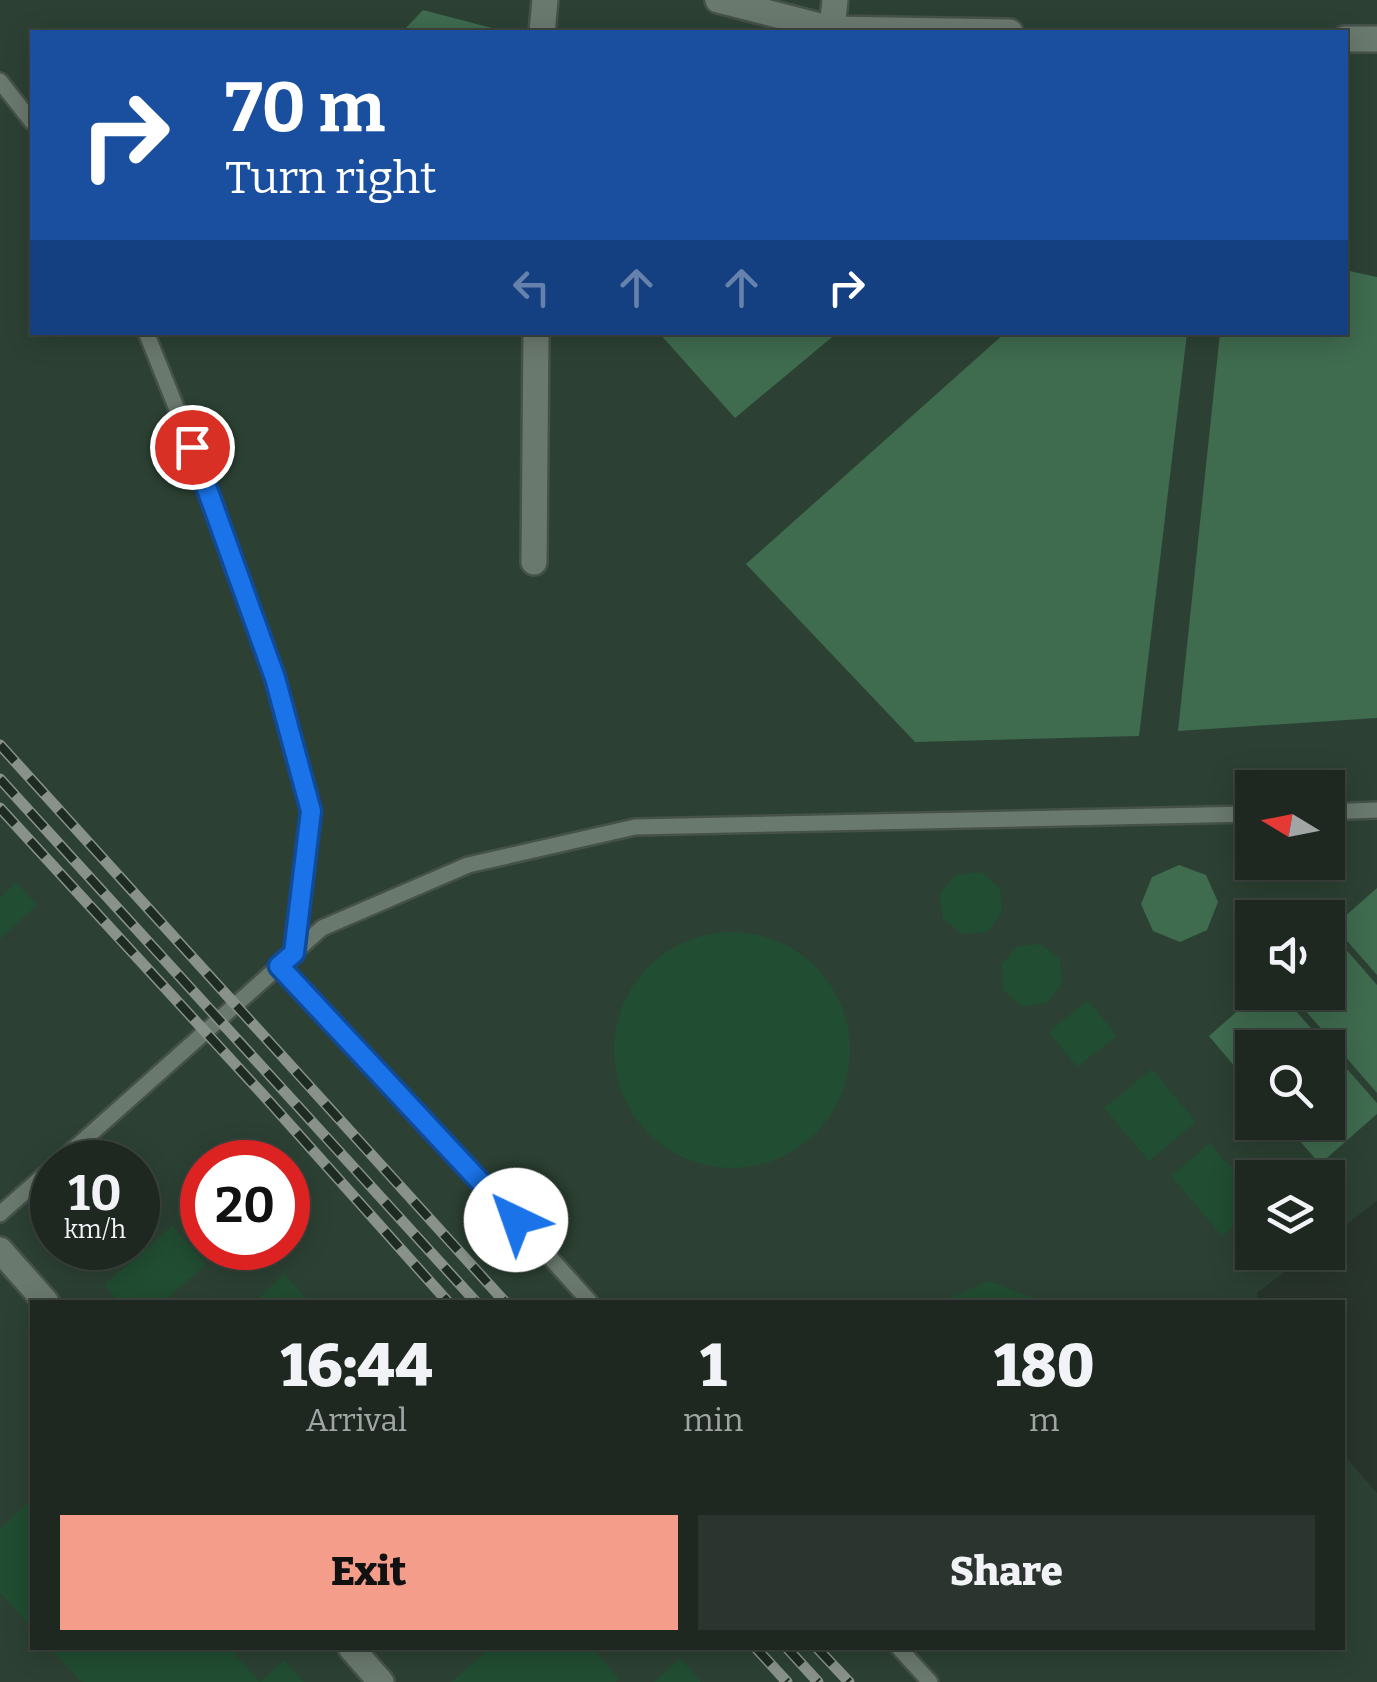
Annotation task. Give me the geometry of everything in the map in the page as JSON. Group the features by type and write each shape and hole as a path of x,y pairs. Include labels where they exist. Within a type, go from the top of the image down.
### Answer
{"street":[{"path":"542,30 545,0"},
{"path":"718,0 832,29 891,30"},
{"path":"832,29 835,0"},
{"path":"1348,39 1377,40"},
{"path":"534,562 536,335"},
{"path":"0,1250 44,1300"},
{"path":"353,1650 382,1682"}],"lane":[{"path":"0,80 30,119"},
{"path":"147,335 275,678 311,811 294,953"},
{"path":"1345,811 1377,810"},
{"path":"84,1140 322,928 468,865 635,827 1235,814"},
{"path":"279,966 588,1300"},
{"path":"0,1214 30,1187"},
{"path":"901,1650 930,1682"}],"shaded area":[{"path":"0,0 1377,0 1377,1201 1345,1226 1345,1160 1235,1160 1235,1270 1287,1270 1257,1293 1258,1300 30,1300 30,1650 1345,1650 1345,1456 1377,1493 1377,1682 0,1682"},
{"path":"423,10 499,30 404,30"},
{"path":"1348,271 1377,277 1377,718 1178,731 1220,335 1348,335"},
{"path":"661,335 835,335 735,418"},
{"path":"1003,335 1187,335 1139,736 915,742 746,564"},
{"path":"1179,865 1206,875 1218,902 1207,930 1180,942 1153,931 1141,904 1152,877"},
{"path":"1377,888 1377,975 1345,939 1345,916"},
{"path":"1345,948 1377,985 1377,1093 1345,1056 1345,1030 1322,1030 1305,1010 1345,1010"},
{"path":"1239,1010 1295,1010 1313,1030 1235,1030 1235,1067 1209,1036"},
{"path":"1345,1067 1377,1103 1377,1114 1325,1160 1316,1160 1299,1140 1345,1140"}],"building":[{"path":"981,872 1000,888 1002,913 987,932 962,934 943,919 940,894 956,875"},
{"path":"16,882 37,905 0,939 0,897"},
{"path":"732,932 777,941 816,966 841,1005 850,1050 841,1095 816,1134 777,1159 732,1168 687,1159 648,1134 623,1095 614,1050 623,1005 648,966 687,941"},
{"path":"1041,944 1060,959 1062,984 1047,1003 1022,1006 1003,990 1001,965 1017,946"},
{"path":"1088,1000 1117,1036 1077,1067 1049,1032"},
{"path":"1152,1069 1196,1122 1149,1161 1104,1108"},
{"path":"1210,1143 1235,1173 1235,1225 1222,1236 1171,1176"},
{"path":"172,1226 180,1235 180,1270 200,1270 165,1300 117,1300 104,1285 121,1270 160,1270 160,1236"},
{"path":"284,1274 308,1300 256,1300"},
{"path":"988,1281 1040,1300 945,1300"},
{"path":"30,1501 30,1626 0,1593 0,1529"},
{"path":"52,1650 231,1650 260,1682 82,1682"},
{"path":"489,1650 594,1650 619,1679 615,1682 451,1682"},
{"path":"680,1658 701,1682 654,1682"},
{"path":"284,1660 304,1682 260,1682"}],"railway":[{"path":"0,745 503,1300"},
{"path":"0,779 474,1300"},
{"path":"0,808 446,1300"},
{"path":"758,1650 787,1682"},
{"path":"789,1650 818,1682"},
{"path":"819,1650 849,1682"}],"route":[{"path":"192,447 275,678 311,811 294,953 279,966 516,1220"}]}
